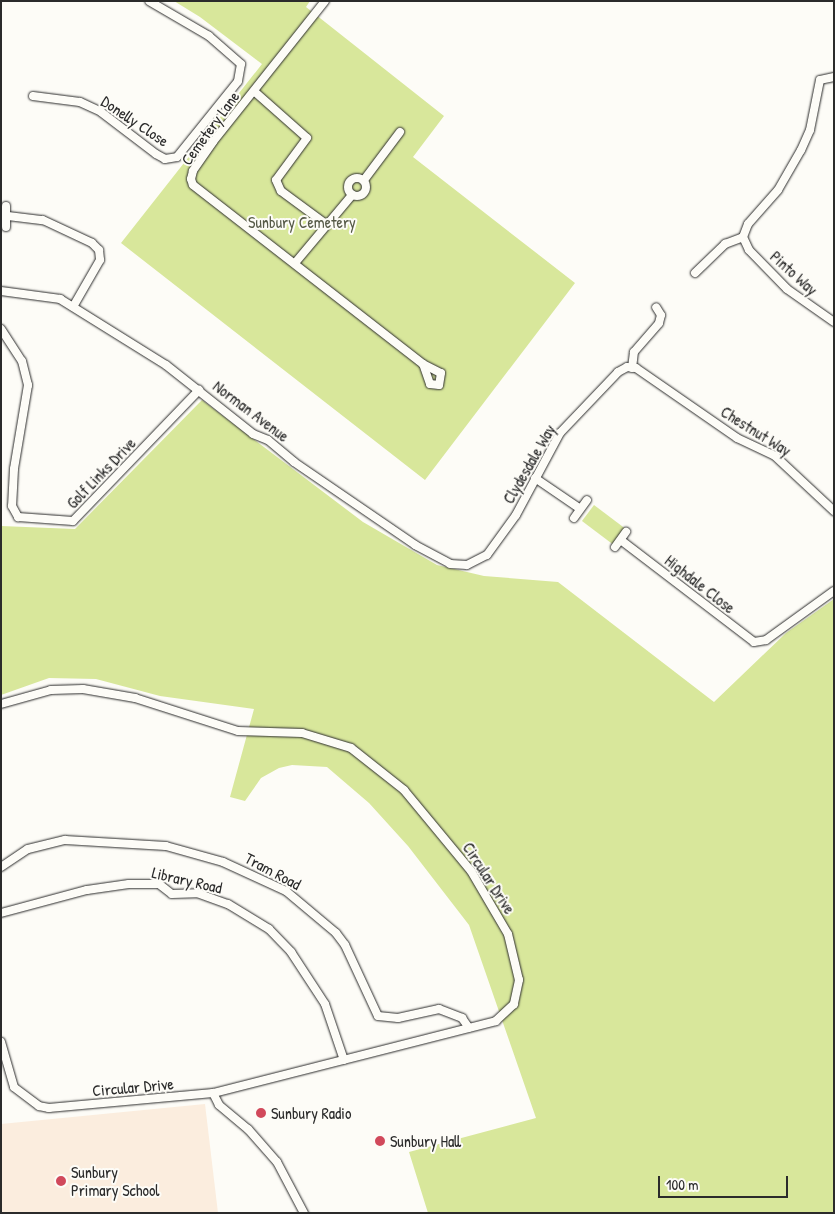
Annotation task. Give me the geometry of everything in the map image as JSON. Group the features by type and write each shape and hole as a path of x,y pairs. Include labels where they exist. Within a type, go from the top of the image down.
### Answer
{"street":[{"name":"Donelly Close","path":"32,96 80,102 101,112 165,159 177,156 187,146 242,73 241,64 234,54 176,14 149,1"},
{"name":"Cemetery Lane","path":"325,1 258,83 255,92 213,142 192,170 191,179 193,184 423,364"},
{"path":"695,273 725,244 743,237 748,224 778,190 810,130 820,80 834,77"},
{"path":"255,92 307,138 276,180 280,191 326,224"},
{"path":"294,263 352,195 363,194 366,189 364,180 400,132"},
{"path":"352,195 348,186 351,180 364,180"},
{"path":"6,206 8,216 6,227"},
{"path":"8,216 21,216 56,225 92,243 98,250 100,260 73,307"},
{"name":"Pinto Way","path":"743,237 749,250 787,289 834,322"},
{"name":"Norman Avenue","path":"1,290 60,299 166,365 253,434 268,440 294,462 416,545 450,564 478,562"},
{"path":"632,368 634,352 659,323 661,316 656,307"},
{"name":"Golf Links Drive","path":"1,328 22,362 28,385 14,470 12,506 18,517 73,521 199,390"},
{"name":"Clydesdale Way","path":"478,562 516,515 560,433 618,372 632,368"},
{"name":"Chestnut Way","path":"632,368 737,438 775,456 834,511"},
{"path":"535,478 579,508"},
{"path":"574,518 579,508 587,500"},
{"path":"615,547 622,541 626,532"},
{"name":"Highdale Close","path":"622,541 749,640 764,641 834,591"},
{"name":"Circular Drive","path":"1,704 60,689 98,690 147,702 225,728 317,736 359,752 392,779 446,838 481,884 508,934 519,980 514,1004 504,1017 469,1028 213,1093 44,1107 29,1100 14,1087 1,1042"},
{"name":"Tram Road","path":"1,867 28,849 65,840 166,846 223,862 286,891 336,933 345,945 378,1016 398,1018 439,1009 462,1018 469,1028"},
{"name":"Library Road","path":"1,913 120,884 159,884 172,894 197,893 228,904 262,924 291,952 325,1004 344,1060"},
{"path":"213,1093 219,1105 248,1130 277,1162 304,1213"}],"shaded area":[{"path":"205,1104 218,1213 1,1213 1,1124"}],"green space":[{"name":"Sunbury Cemetery","path":"174,1 310,1 306,7 444,116 413,157 575,283 425,480 121,243 262,64 200,17"},
{"path":"202,400 363,522 437,565 484,576 558,582 714,702 786,633 834,599 834,1213 428,1213 409,1152 536,1118 469,925 408,846 369,803 327,767 292,765 279,768 261,778 245,801 230,797 254,709 160,696 96,679 49,678 1,695 1,526 75,529"},
{"path":"594,505 625,528 613,544 582,521"}],"place":[{"name":"Sunbury Radio","path":"261,1113"},
{"name":"Sunbury Hall","path":"380,1141"},
{"name":"Sunbury Primary School","path":"61,1181"}]}
